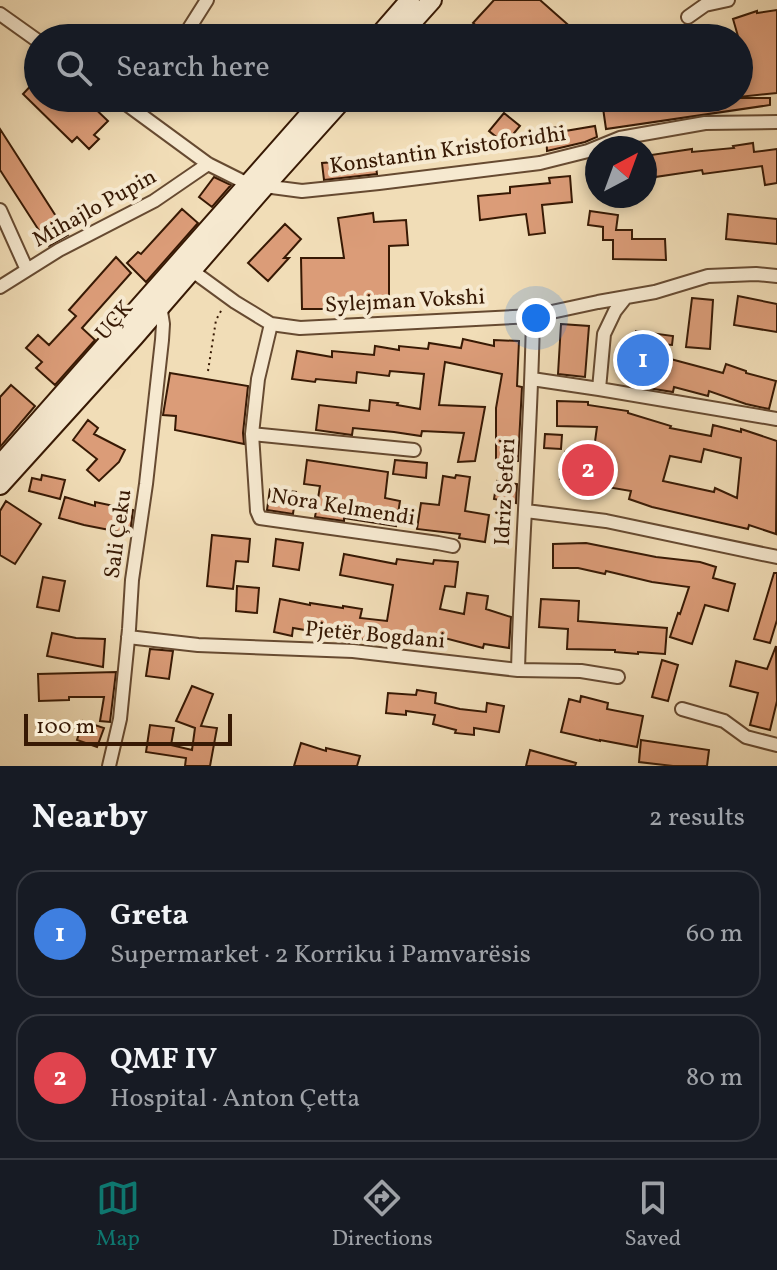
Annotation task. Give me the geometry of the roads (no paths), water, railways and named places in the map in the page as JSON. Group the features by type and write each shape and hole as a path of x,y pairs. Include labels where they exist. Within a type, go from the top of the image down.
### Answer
{"main road":[{"path":"389,24 410,0"},
{"path":"411,24 432,0"},
{"name":"UÇK","path":"0,485 256,185 313,112"},
{"name":"UÇK","path":"256,185 330,112"},
{"name":"UÇK","path":"0,465 155,301"}],"street":[{"path":"192,24 207,0"},
{"path":"688,17 705,5 728,0"},
{"path":"0,14 24,31"},
{"path":"141,112 208,164 256,185"},
{"name":"Konstantin Kristoforidhi","path":"256,185 302,191 394,182 540,163 588,151 620,138 705,123 777,122"},
{"name":"Mihajlo Pupin","path":"0,287 59,250 154,201 208,164"},
{"path":"0,210 27,270"},
{"name":"Sylejman Vokshi","path":"186,266 227,297 271,324 300,328 533,316 655,292 708,276 777,276"},
{"path":"599,389 604,334 626,297"},
{"name":"Sali Çeku","path":"109,766 120,719 132,580 162,340 163,324 155,301"},
{"name":"Idriz Seferi","path":"518,670 533,316"},
{"path":"271,324 258,379 252,434 414,450"},
{"path":"532,379 777,419"},
{"name":"Nora Kelmendi","path":"252,434 260,518 453,546"},
{"path":"526,511 606,521 777,557"},
{"name":"Pjetër Bogdani","path":"128,637 198,645 353,651 518,670 581,671 618,677"},
{"path":"682,709 724,721 746,737 777,745"}],"place":[{"name":"Greta","path":"643,360"},
{"name":"QMF IV","path":"588,470"}]}
